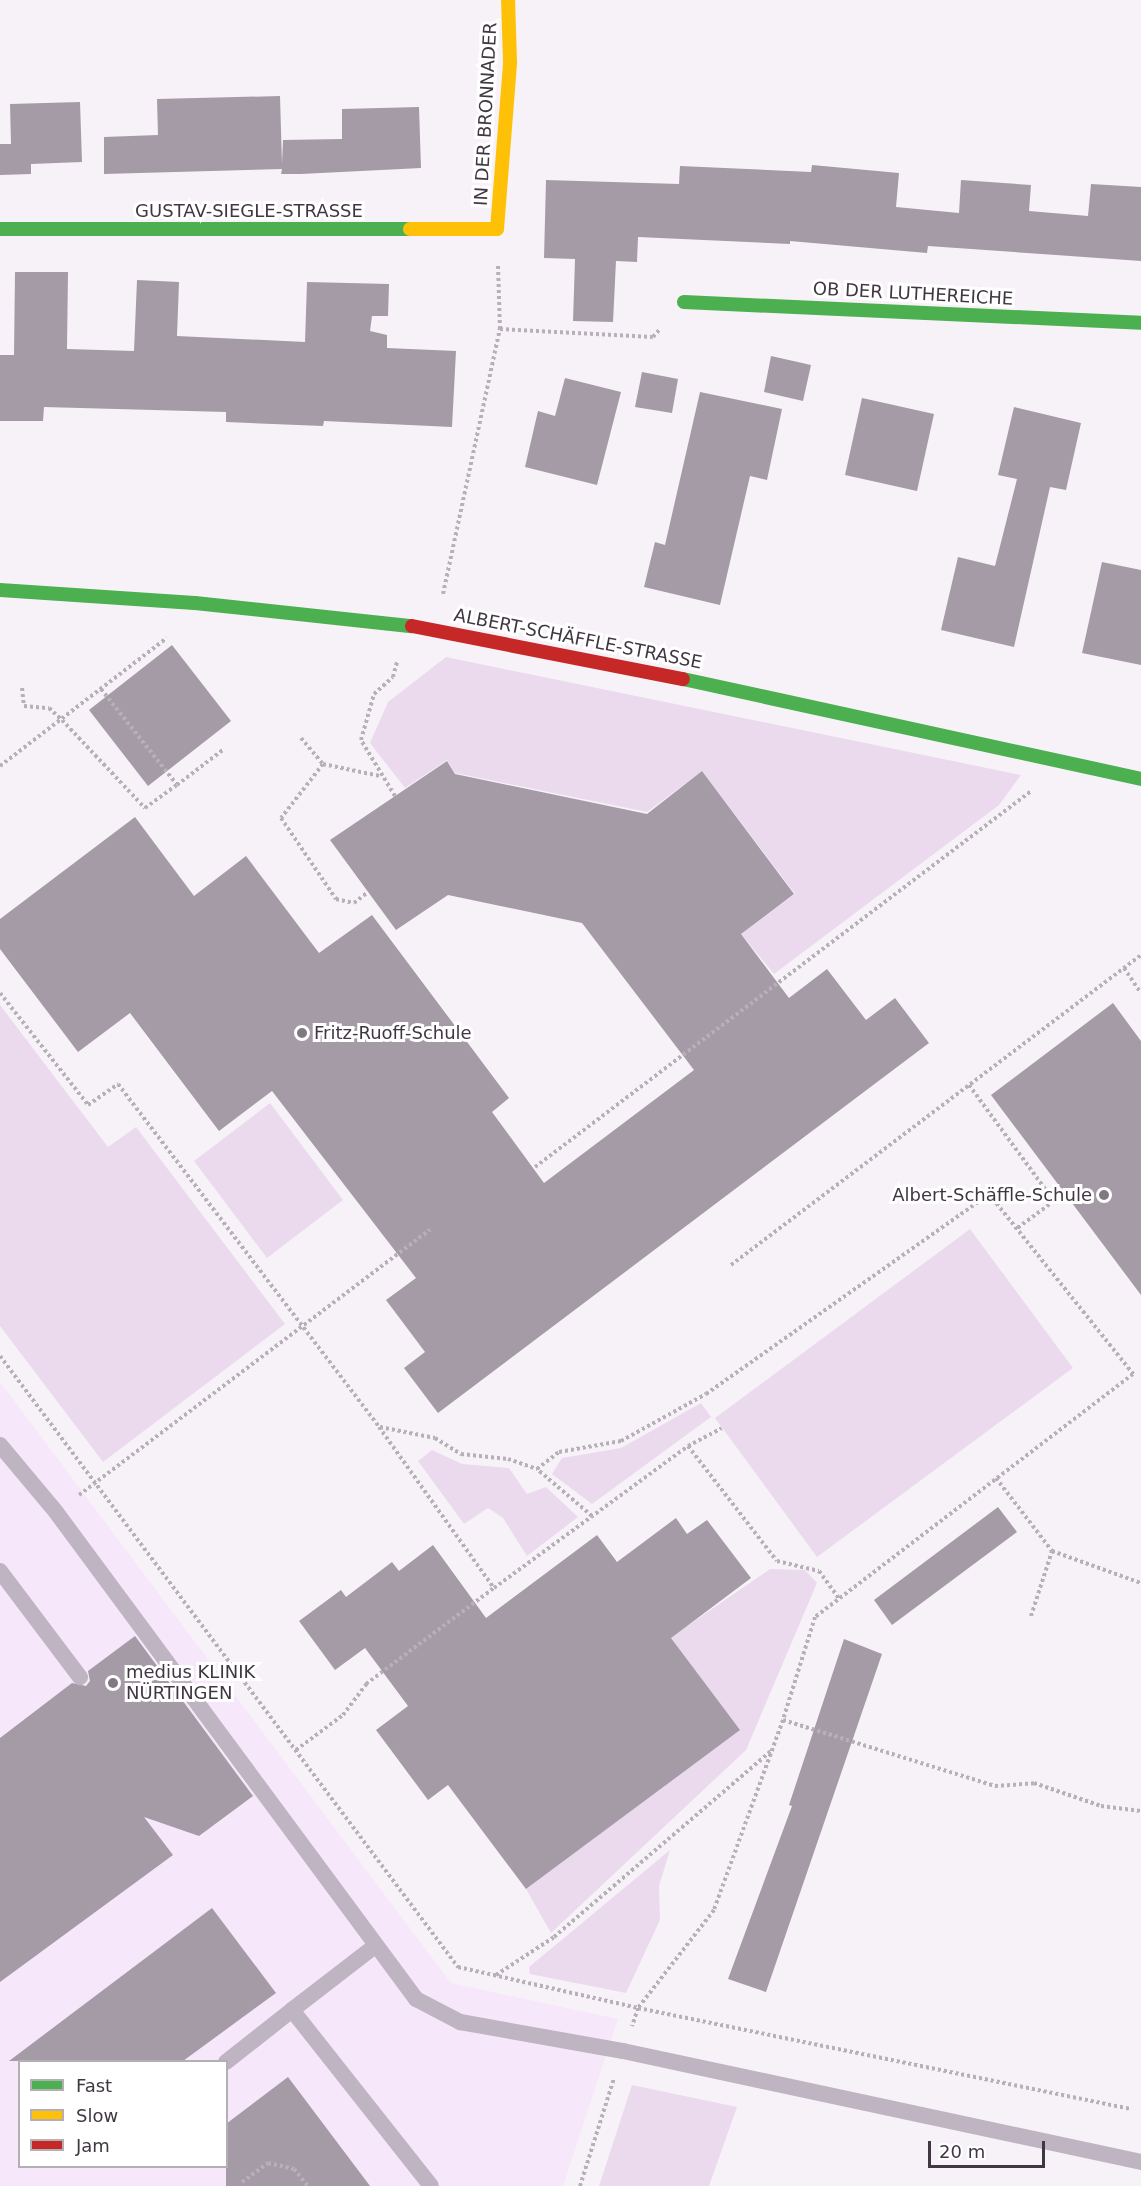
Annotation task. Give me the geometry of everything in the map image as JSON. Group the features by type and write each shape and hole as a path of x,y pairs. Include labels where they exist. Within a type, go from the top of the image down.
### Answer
{"street":[{"name":"IN DER BRONNADER","path":"497,229 510,62 508,0"},
{"name":"GUSTAV-SIEGLE-STRASSE","path":"0,229 497,229"},
{"name":"OB DER LUTHEREICHE","path":"684,302 1141,322"},
{"name":"ALBERT-SCHÄFFLE-STRASSE","path":"0,590 195,603 436,629 832,709 1141,779"}],"lane":[{"path":"0,1445 56,1512 248,1778 416,1999 460,2022 623,2051 1141,2162"},
{"path":"0,1570 80,1677"},
{"path":"228,2060 375,1946"},
{"path":"292,2010 431,2186"}],"path":[{"path":"448,572 500,329 499,286"},
{"path":"500,329 653,338 684,302"},
{"path":"0,766 172,633"},
{"path":"393,677 374,694 361,740 395,796"},
{"path":"22,688 24,706 49,708 145,808 224,749"},
{"path":"101,690 177,785"},
{"path":"301,738 323,764 381,776"},
{"path":"535,1167 1031,792 1044,757"},
{"path":"323,764 281,818 336,899 354,903 368,892"},
{"path":"731,1265 1141,955"},
{"path":"1124,968 1141,993"},
{"path":"0,993 88,1105 118,1084 379,1427 494,1588"},
{"path":"969,1085 1054,1201 1016,1229"},
{"path":"537,1469 559,1452 621,1441 706,1394 989,1194 1132,1374 815,1617 783,1720 714,1910 638,2008 580,2186"},
{"path":"56,1512 430,1230"},
{"path":"0,1356 93,1484 458,1967 638,2008 1131,2109"},
{"path":"379,1427 435,1438 461,1454 508,1459 537,1469 592,1516"},
{"path":"296,1750 343,1715 366,1684 688,1446 722,1428"},
{"path":"688,1446 777,1561 819,1571 839,1599"},
{"path":"996,1478 1052,1551 1141,1583"},
{"path":"1031,1616 1052,1551"},
{"path":"783,1720 995,1786 1034,1783 1101,1806 1141,1810"},
{"path":"495,1975 554,1937 772,1750"},
{"path":"242,2182 268,2163 294,2169 308,2186"}],"shaded area":[{"path":"446,657 1021,775 999,805 774,974 741,934 795,894 702,771 647,812 455,773 447,760 405,788 370,743 388,702"},
{"path":"0,1005 108,1147 136,1127 285,1324 103,1462 0,1326"},
{"path":"270,1103 343,1200 267,1258 194,1161"},
{"path":"970,1229 1073,1368 817,1557 715,1418"},
{"name":"medius KLINIK NÜRTINGEN","path":"0,1382 451,1983 618,2019 563,2186 0,2186"},
{"path":"701,1403 711,1417 592,1504 552,1474 562,1458 621,1448"},
{"path":"432,1450 462,1464 509,1468 527,1494 546,1487 578,1517 527,1556 503,1518 488,1508 464,1524 418,1461"},
{"path":"770,1569 805,1570 817,1583 746,1750 551,1933 526,1889 739,1730 632,1585 650,1571 690,1624"},
{"path":"670,1850 659,1886 660,1920 626,1993 530,1974 529,1967"},
{"path":"632,2085 737,2107 709,2186 599,2186"}],"building":[{"path":"280,96 282,164 283,140 342,139 342,109 419,107 421,168 301,174 281,174 282,169 104,174 104,137 158,135 157,99"},
{"path":"80,102 82,162 31,164 31,174 0,175 0,144 11,144 10,104"},
{"path":"812,165 899,173 896,207 959,213 961,180 1031,185 1029,211 1088,216 1091,184 1141,187 1141,261 928,246 927,253 790,241 790,244 638,237 637,262 616,261 613,322 573,321 575,259 544,258 546,180 679,184 680,166 811,172"},
{"path":"15,272 68,272 67,349 134,351 137,280 179,282 177,336 305,342 307,282 389,284 388,316 372,316 370,331 387,335 387,348 456,351 452,427 324,421 323,426 226,422 226,412 44,407 43,421 0,421 0,355 14,355"},
{"path":"771,356 811,365 803,401 764,392"},
{"path":"642,372 678,379 672,413 635,407"},
{"path":"565,378 621,392 597,485 525,467 538,411 555,416"},
{"path":"700,392 782,409 767,480 750,476 720,605 644,587 655,542 665,545"},
{"path":"862,398 934,414 917,491 845,475"},
{"path":"1014,407 1081,423 1066,490 1050,487 1014,647 941,630 958,557 995,566 1017,479 998,475"},
{"path":"1102,562 1141,570 1141,665 1082,653"},
{"path":"172,645 231,721 148,786 89,710"},
{"path":"447,761 455,774 647,814 702,771 794,894 741,934 789,998 827,969 866,1020 895,998 929,1043 438,1413 404,1368 425,1352 386,1300 416,1278 272,1091 219,1131 130,1013 78,1052 0,949 0,919 135,817 194,896 246,856 319,953 372,915 509,1098 492,1112 544,1183 694,1070 582,923 448,895 396,930 330,840"},
{"name":"Albert-Schäffle-Schule","path":"1113,1003 1141,1041 1141,1295 991,1095"},
{"path":"998,1507 1017,1532 892,1625 874,1600"},
{"path":"676,1518 687,1534 707,1520 751,1578 671,1638 740,1730 526,1889 448,1785 428,1800 376,1730 408,1706 365,1648 335,1670 299,1621 341,1590 346,1597 392,1562 399,1571 433,1545 486,1618 597,1535 617,1562"},
{"path":"135,1636 253,1796 199,1836 144,1817 173,1855 0,1982 0,1738 72,1683 86,1686 90,1681 88,1671"},
{"path":"844,1639 882,1654 766,1992 728,1979 792,1806 789,1805"},
{"path":"212,1908 276,1993 184,2060 9,2061"},
{"path":"288,2077 370,2186 226,2186 228,2122"}],"traffic: fast":[{"path":"0,229 410,229"},
{"path":"684,302 1141,323"},
{"path":"0,590 195,603 412,626"},
{"path":"683,679 1141,779"}],"traffic: slow":[{"path":"410,229 497,229 510,62 508,0"}],"traffic: jam":[{"path":"412,626 683,679"}],"place":[{"name":"Fritz-Ruoff-Schule","path":"302,1033"},
{"name":"Albert-Schäffle-Schule","path":"1104,1195"},
{"name":"medius KLINIK NÜRTINGEN","path":"113,1683"}]}
